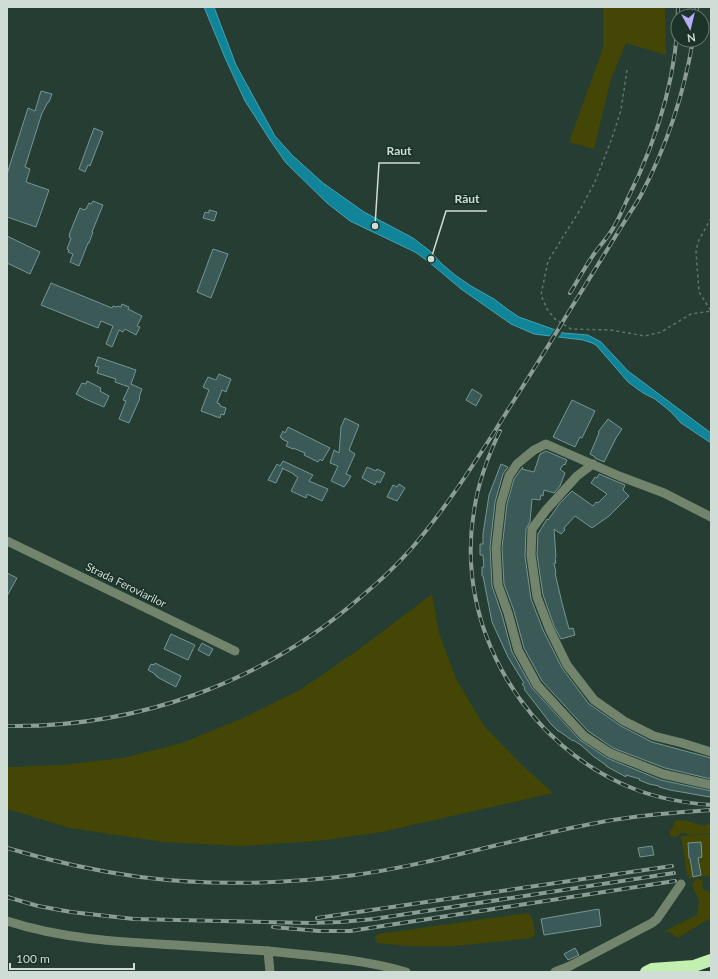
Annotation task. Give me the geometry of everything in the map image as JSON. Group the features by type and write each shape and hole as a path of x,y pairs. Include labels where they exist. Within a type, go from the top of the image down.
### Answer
{"highway":[{"path":"649,970 694,966 711,960"}],"street":[{"path":"711,517 664,493 546,444 534,450 517,464 509,476 501,503 496,548 498,584 518,650 537,685 584,736 610,753 663,774 711,785"},
{"path":"593,464 577,476 546,510 532,529 531,555 537,597 549,628 566,664 594,700 624,721 654,736 711,752"},
{"name":"Strada Feroviarilor","path":"7,541 235,651"},
{"path":"555,972 570,966 652,924 681,884"},
{"path":"7,921 30,928 91,939 268,951 356,961 386,966 406,972"},
{"path":"268,951 270,972"}],"path":[{"path":"626,70 621,110 595,182 580,210 548,261 541,295 547,309 555,319 571,329 610,330 645,336 661,332 691,314 711,311 699,292 696,252 698,242 711,218"}],"shaded area":[{"path":"603,7 665,7 666,55 626,43 611,79 594,149 569,142 603,48"},
{"path":"432,594 439,633 457,681 485,727 522,765 553,793 382,832 317,841 243,846 163,842 70,828 7,809 7,767 61,765 123,758 182,743 241,719 300,690 358,650"},
{"path":"677,820 704,826 711,822 711,833 690,835 682,833 676,837 670,836 670,830 674,826 674,822"},
{"path":"711,834 711,876 689,878 687,874 681,836"},
{"path":"696,879 700,879 703,882 702,887 704,890 709,891 711,883 711,918 678,938 669,932 663,932 697,915 699,901 692,885"},
{"path":"528,913 533,920 535,935 531,938 456,946 407,946 378,943 375,939 375,936 378,934"}],"water":[{"path":"204,7 214,7 236,65 275,136 292,155 323,183 364,212 413,238 430,251 455,275 494,299 519,317 564,333 588,335 601,342 628,371 711,433 711,443 681,423 670,411 655,399 643,393 628,382 596,345 583,340 534,334 511,324 461,289 415,252 350,221 327,203 286,163 245,101"}],"pier":[{"path":"556,328 563,330 557,339 549,338"}],"building":[{"path":"41,91 52,94 42,113 25,167 30,169 26,182 49,190 36,227 7,217 7,174 28,108 35,111"},
{"path":"94,128 103,132 90,166 88,165 85,172 79,169"},
{"path":"93,201 103,205 79,266 70,262 73,254 68,252 69,250 67,249 71,238 69,235 80,208 84,210 86,209 89,203 91,204"},
{"path":"209,210 217,212 214,221 203,218 205,212 209,213"},
{"path":"7,236 40,252 30,274 7,263"},
{"path":"213,249 228,254 211,298 197,292"},
{"path":"51,283 112,308 113,306 121,307 122,304 129,307 128,309 142,316 137,326 140,327 136,335 125,329 123,332 119,330 112,347 106,344 113,326 101,321 98,328 41,305"},
{"path":"98,357 136,370 131,384 142,389 140,398 129,423 119,419 126,401 123,400 129,387 115,382 116,379 97,373 99,367 95,366"},
{"path":"219,374 231,379 226,392 222,390 217,403 226,408 224,415 221,414 220,418 201,411 209,390 203,387 208,377 216,380"},
{"path":"87,381 101,388 100,391 109,396 104,407 76,394 82,383 86,384"},
{"path":"472,389 482,395 476,406 466,400"},
{"path":"572,400 595,411 582,438 580,437 575,447 553,437"},
{"path":"345,418 359,425 349,450 355,454 346,474 351,476 344,487 331,481 338,466 330,463 334,450 339,453 341,427"},
{"path":"608,419 622,429 604,462 590,454 599,433 598,432"},
{"path":"288,427 330,448 322,461 320,459 318,462 304,455 305,453 286,446 288,442 280,437 283,431 285,433"},
{"path":"546,451 567,460 565,465 564,464 560,469 565,473 560,486 554,493 544,490 543,496 541,495 540,500 532,499 530,522 526,529 525,556 531,599 543,630 562,668 589,704 621,726 652,742 711,758 711,779 665,768 613,748 588,731 542,681 524,648 514,611 504,584 502,548 507,504 514,479 523,467 522,469 534,472 540,454"},
{"path":"283,461 313,475 309,481 328,489 322,501 307,494 306,498 291,491 298,477 283,468 276,483 268,480 277,464 280,466"},
{"path":"501,464 508,467 503,474 495,502 490,547 492,586 512,652 532,688 580,740 607,758 661,780 711,791 710,797 659,787 639,780 640,779 626,775 626,777 606,766 581,745 558,731 524,689 525,688 522,684 524,683 508,657 492,622 482,576 482,567 484,567 483,555 480,555 480,544 483,544 483,534 489,495"},
{"path":"367,467 376,471 377,469 385,473 380,483 377,481 375,485 362,478"},
{"path":"599,474 625,485 623,490 629,496 609,516 592,528 575,516 564,528 565,530 561,534 554,529 556,557 556,563 554,563 555,573 569,629 573,628 575,635 561,639 554,626 543,595 537,555 538,534 547,519 548,520 560,503 572,491 593,506 596,502 598,503 607,494 591,483"},
{"path":"399,484 405,488 397,501 387,497 393,485 397,487"},
{"path":"7,573 17,578 7,596"},
{"path":"171,634 195,645 188,660 164,649"},
{"path":"202,643 213,649 209,656 198,650"},
{"path":"155,663 181,676 176,687 157,677 148,670 151,664 154,665"},
{"path":"701,842 702,857 698,858 701,875 693,877 688,843"},
{"path":"652,846 654,855 640,857 638,848"},
{"path":"599,909 601,926 544,935 541,919"},
{"path":"575,948 579,955 568,960 564,954"}],"railway":[{"path":"570,293 596,251 615,225 648,154 664,106 670,82 677,32 678,7"},
{"path":"7,726 56,725 104,719 151,708 197,694 241,675 284,653 324,626 369,590 394,567 411,549 444,507 464,478 639,199 651,175 674,118 685,80 691,48"},
{"path":"500,431 491,450 478,490 474,511 471,555 476,598 488,640 507,679 532,715 562,746 598,771 637,790 655,796 711,805"},
{"path":"7,848 73,865 140,877 194,882 274,882 355,875 413,865 557,831 617,819 711,810"},
{"path":"317,918 672,866"},
{"path":"7,897 38,906 71,912 134,919 310,923 340,922 374,919 674,873"},
{"path":"273,927 319,931 350,931 675,881"}],"place":[{"name":"Raut","path":"375,226"},
{"name":"Răut","path":"431,259"}]}
